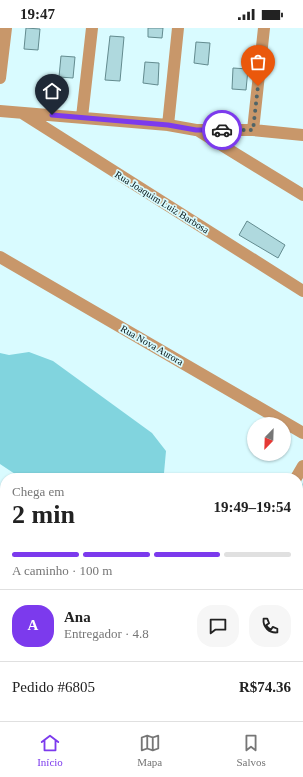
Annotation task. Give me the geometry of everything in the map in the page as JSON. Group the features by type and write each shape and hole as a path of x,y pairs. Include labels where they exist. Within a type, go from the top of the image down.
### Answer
{"street":[{"path":"0,78 6,28"},
{"path":"82,117 92,28"},
{"path":"168,125 178,28"},
{"path":"253,130 264,28"},
{"path":"0,111 168,125 196,130 253,130 303,135"},
{"name":"Rua Joaquim Luiz Barbosa","path":"22,113 303,291"},
{"path":"196,130 303,195"},
{"name":"Rua Nova Aurora","path":"0,256 303,433"}],"shaded area":[{"path":"29,352 53,361 152,433 166,451 164,473 14,473 0,464 0,353 9,355"}],"building":[{"path":"26,28 40,29 38,50 24,49"},
{"path":"148,28 163,28 162,38 148,37"},
{"path":"110,36 124,37 120,81 105,80"},
{"path":"196,42 210,43 208,65 194,63"},
{"path":"61,56 75,57 73,78 59,77"},
{"path":"145,62 159,63 158,85 143,83"},
{"path":"233,68 248,69 246,90 232,89"},
{"path":"247,221 285,245 278,258 239,235"}],"way so far":[{"path":"222,130 253,130 258,86"}],"route":[{"path":"52,115 168,125 196,130 222,130"}]}
